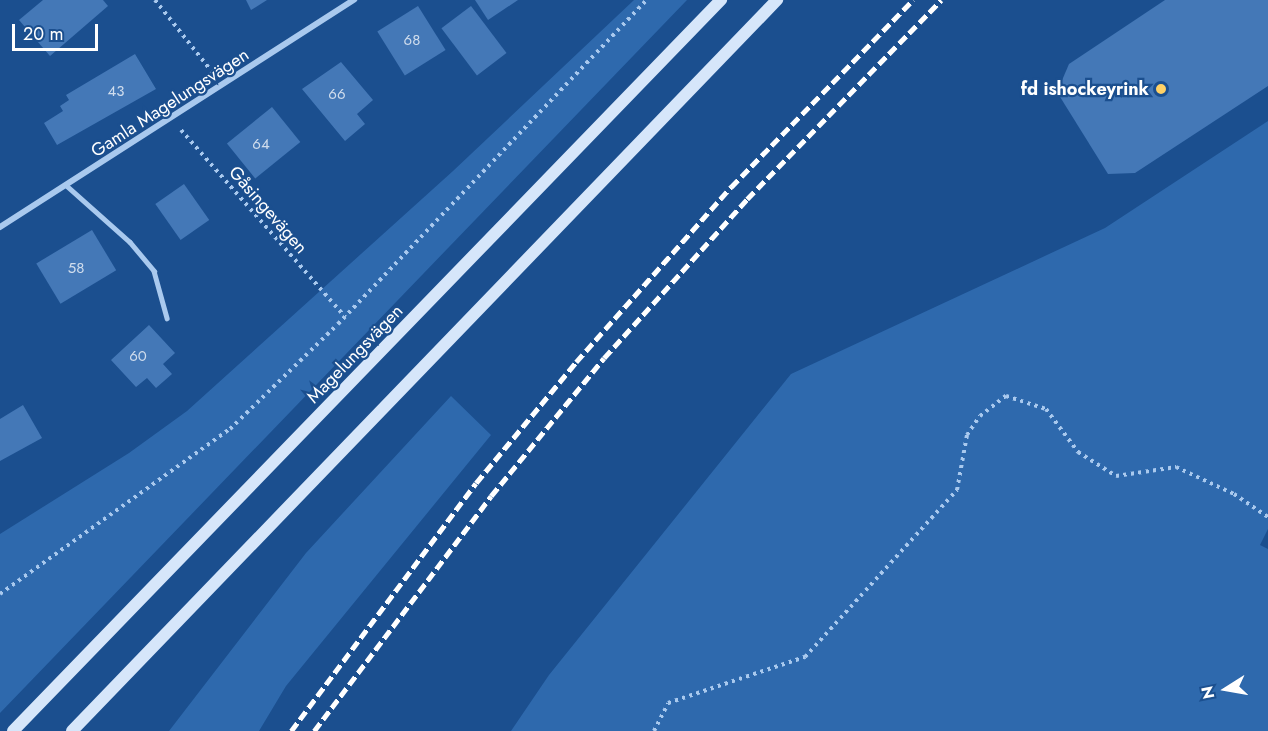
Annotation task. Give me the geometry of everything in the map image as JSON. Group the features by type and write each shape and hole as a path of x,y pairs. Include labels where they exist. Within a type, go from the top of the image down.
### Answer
{"main road":[{"name":"Magelungsvägen","path":"13,731 721,0"},
{"path":"72,731 777,0"}],"street":[{"name":"Gamla Magelungsvägen","path":"0,226 224,87 354,0"}],"lane":[{"path":"67,186 130,242 154,271 167,318"}],"path":[{"path":"155,0 224,87"},
{"path":"0,594 230,429 345,316 647,0"},
{"name":"Gåsingevägen","path":"172,119 345,316"},
{"path":"654,731 668,703 805,657 957,490 967,435 980,416 1006,396 1046,409 1078,452 1116,476 1176,467 1234,494 1268,517"}],"shaded area":[{"path":"634,0 687,0 0,713 0,534 129,453 187,411 453,171"},
{"path":"1268,121 1268,529 1260,545 1268,549 1268,731 511,731 549,675 791,374 1105,228"},
{"path":"451,396 491,435 286,686 259,731 169,731 306,553"}],"building":[{"path":"43,0 103,0 108,6 50,56 19,20"},
{"path":"246,0 267,0 251,10"},
{"path":"475,0 518,0 488,20"},
{"name":"fd ishockeyrink","path":"1165,0 1268,0 1268,86 1135,173 1108,174 1057,92 1069,64"},
{"path":"418,6 446,50 405,76 377,31"},
{"path":"471,6 507,53 477,75 441,28"},
{"path":"135,54 156,89 57,145 44,123 63,111 60,106 69,100 66,95"},
{"path":"341,62 373,100 357,114 365,124 345,141 302,89"},
{"path":"272,107 300,142 255,178 227,144"},
{"path":"184,184 209,220 181,240 155,204"},
{"path":"92,230 116,270 60,304 36,263"},
{"path":"149,325 175,353 163,364 172,374 156,388 147,378 136,387 111,360"},
{"path":"23,405 42,438 0,461 0,419"}],"railway":[{"path":"291,731 476,483 576,362 731,187 913,0"},
{"path":"314,731 491,496 604,358 747,199 941,0"}],"place":[{"name":"fd ishockeyrink","path":"1161,89"}]}
